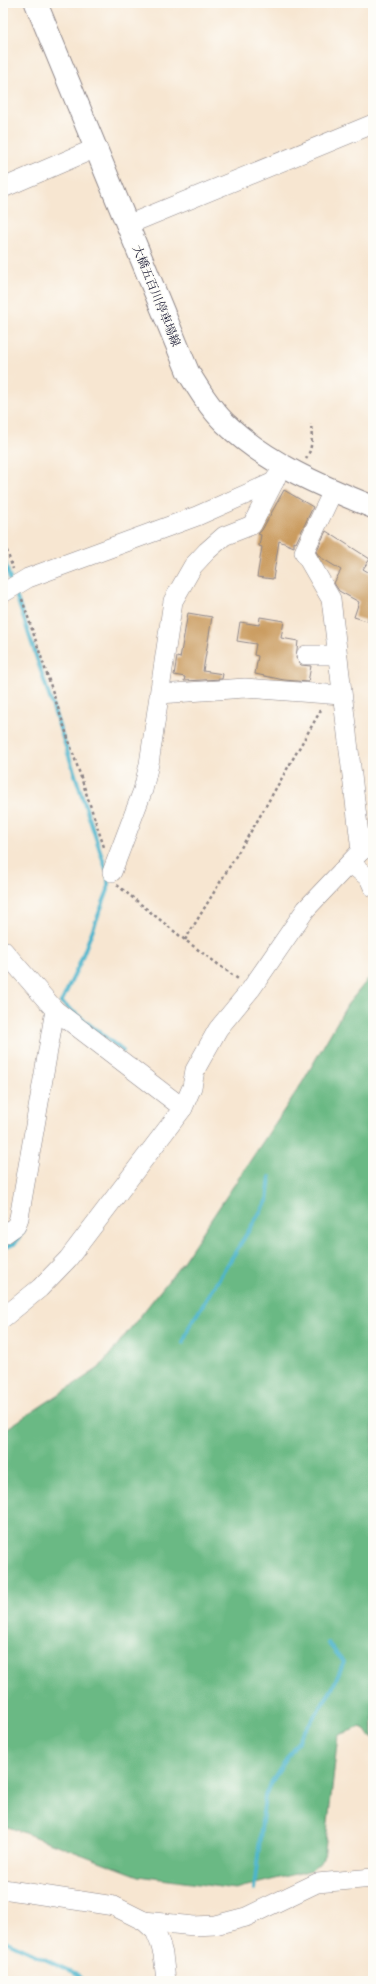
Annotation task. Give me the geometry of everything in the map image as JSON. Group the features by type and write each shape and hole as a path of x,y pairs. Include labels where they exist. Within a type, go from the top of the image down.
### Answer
{"main road":[{"name":"大橋五百川停車場線","path":"36,3 188,372 205,400 225,423 284,473 333,490 373,507"}],"street":[{"path":"127,225 373,124"},
{"path":"3,188 96,148"},
{"path":"7,589 28,578 197,516 284,473"},
{"path":"112,872 143,790 154,742 173,601 193,566 207,551 224,536 252,525 284,473"},
{"path":"333,490 304,552 331,599 336,655 337,695 361,853 373,887"},
{"path":"306,655 336,655"},
{"path":"160,694 245,688 337,695"},
{"path":"3,1318 40,1288 68,1259 183,1108 192,1087 195,1070 214,1036 251,988 306,909 361,853"},
{"path":"3,950 54,1010 183,1108"},
{"path":"3,1234 16,1226 20,1218 54,1010"},
{"path":"144,1921 194,1926 215,1926 260,1910 317,1883 373,1878"},
{"path":"3,1889 114,1906 144,1921 155,1931 160,1943 164,1954 166,1981"}],"path":[{"path":"284,473 309,454 312,438 311,424"},
{"path":"3,540 7,589 116,884 185,940 251,988"},
{"path":"185,940 256,823 322,709 337,695"}],"green space":[{"path":"373,973 373,1738 361,1727 338,1735 324,1859 312,1870 235,1889 139,1876 3,1825 3,1431 99,1368 180,1266 302,1083 347,1005"}],"building":[{"path":"284,490 313,507 296,543 294,542 294,547 279,541 273,579 257,577 262,547 259,546 261,535 258,534 262,530"},
{"path":"326,531 370,559 363,569 373,575 373,601 367,621 354,617 359,602 339,591 334,583 341,570 320,557 316,552"},
{"path":"188,613 212,617 203,671 223,674 222,679 184,681 185,677 174,675 177,657 180,658"},
{"path":"260,617 284,621 281,638 298,641 296,658 301,665 311,666 308,682 284,680 255,674 258,656 254,655 256,644 237,641 240,622 259,625"}],"waterway":[{"path":"3,556 11,582"},
{"path":"15,592 106,869"},
{"path":"61,1003 79,965 108,890 108,877"},
{"path":"61,1002 123,1051"},
{"path":"183,1343 189,1327 267,1201 270,1177"},
{"path":"3,1248 14,1244 23,1231"},
{"path":"254,1889 265,1796 269,1786 332,1689 344,1662 328,1643"},
{"path":"3,1940 75,1973 86,1981"}]}
